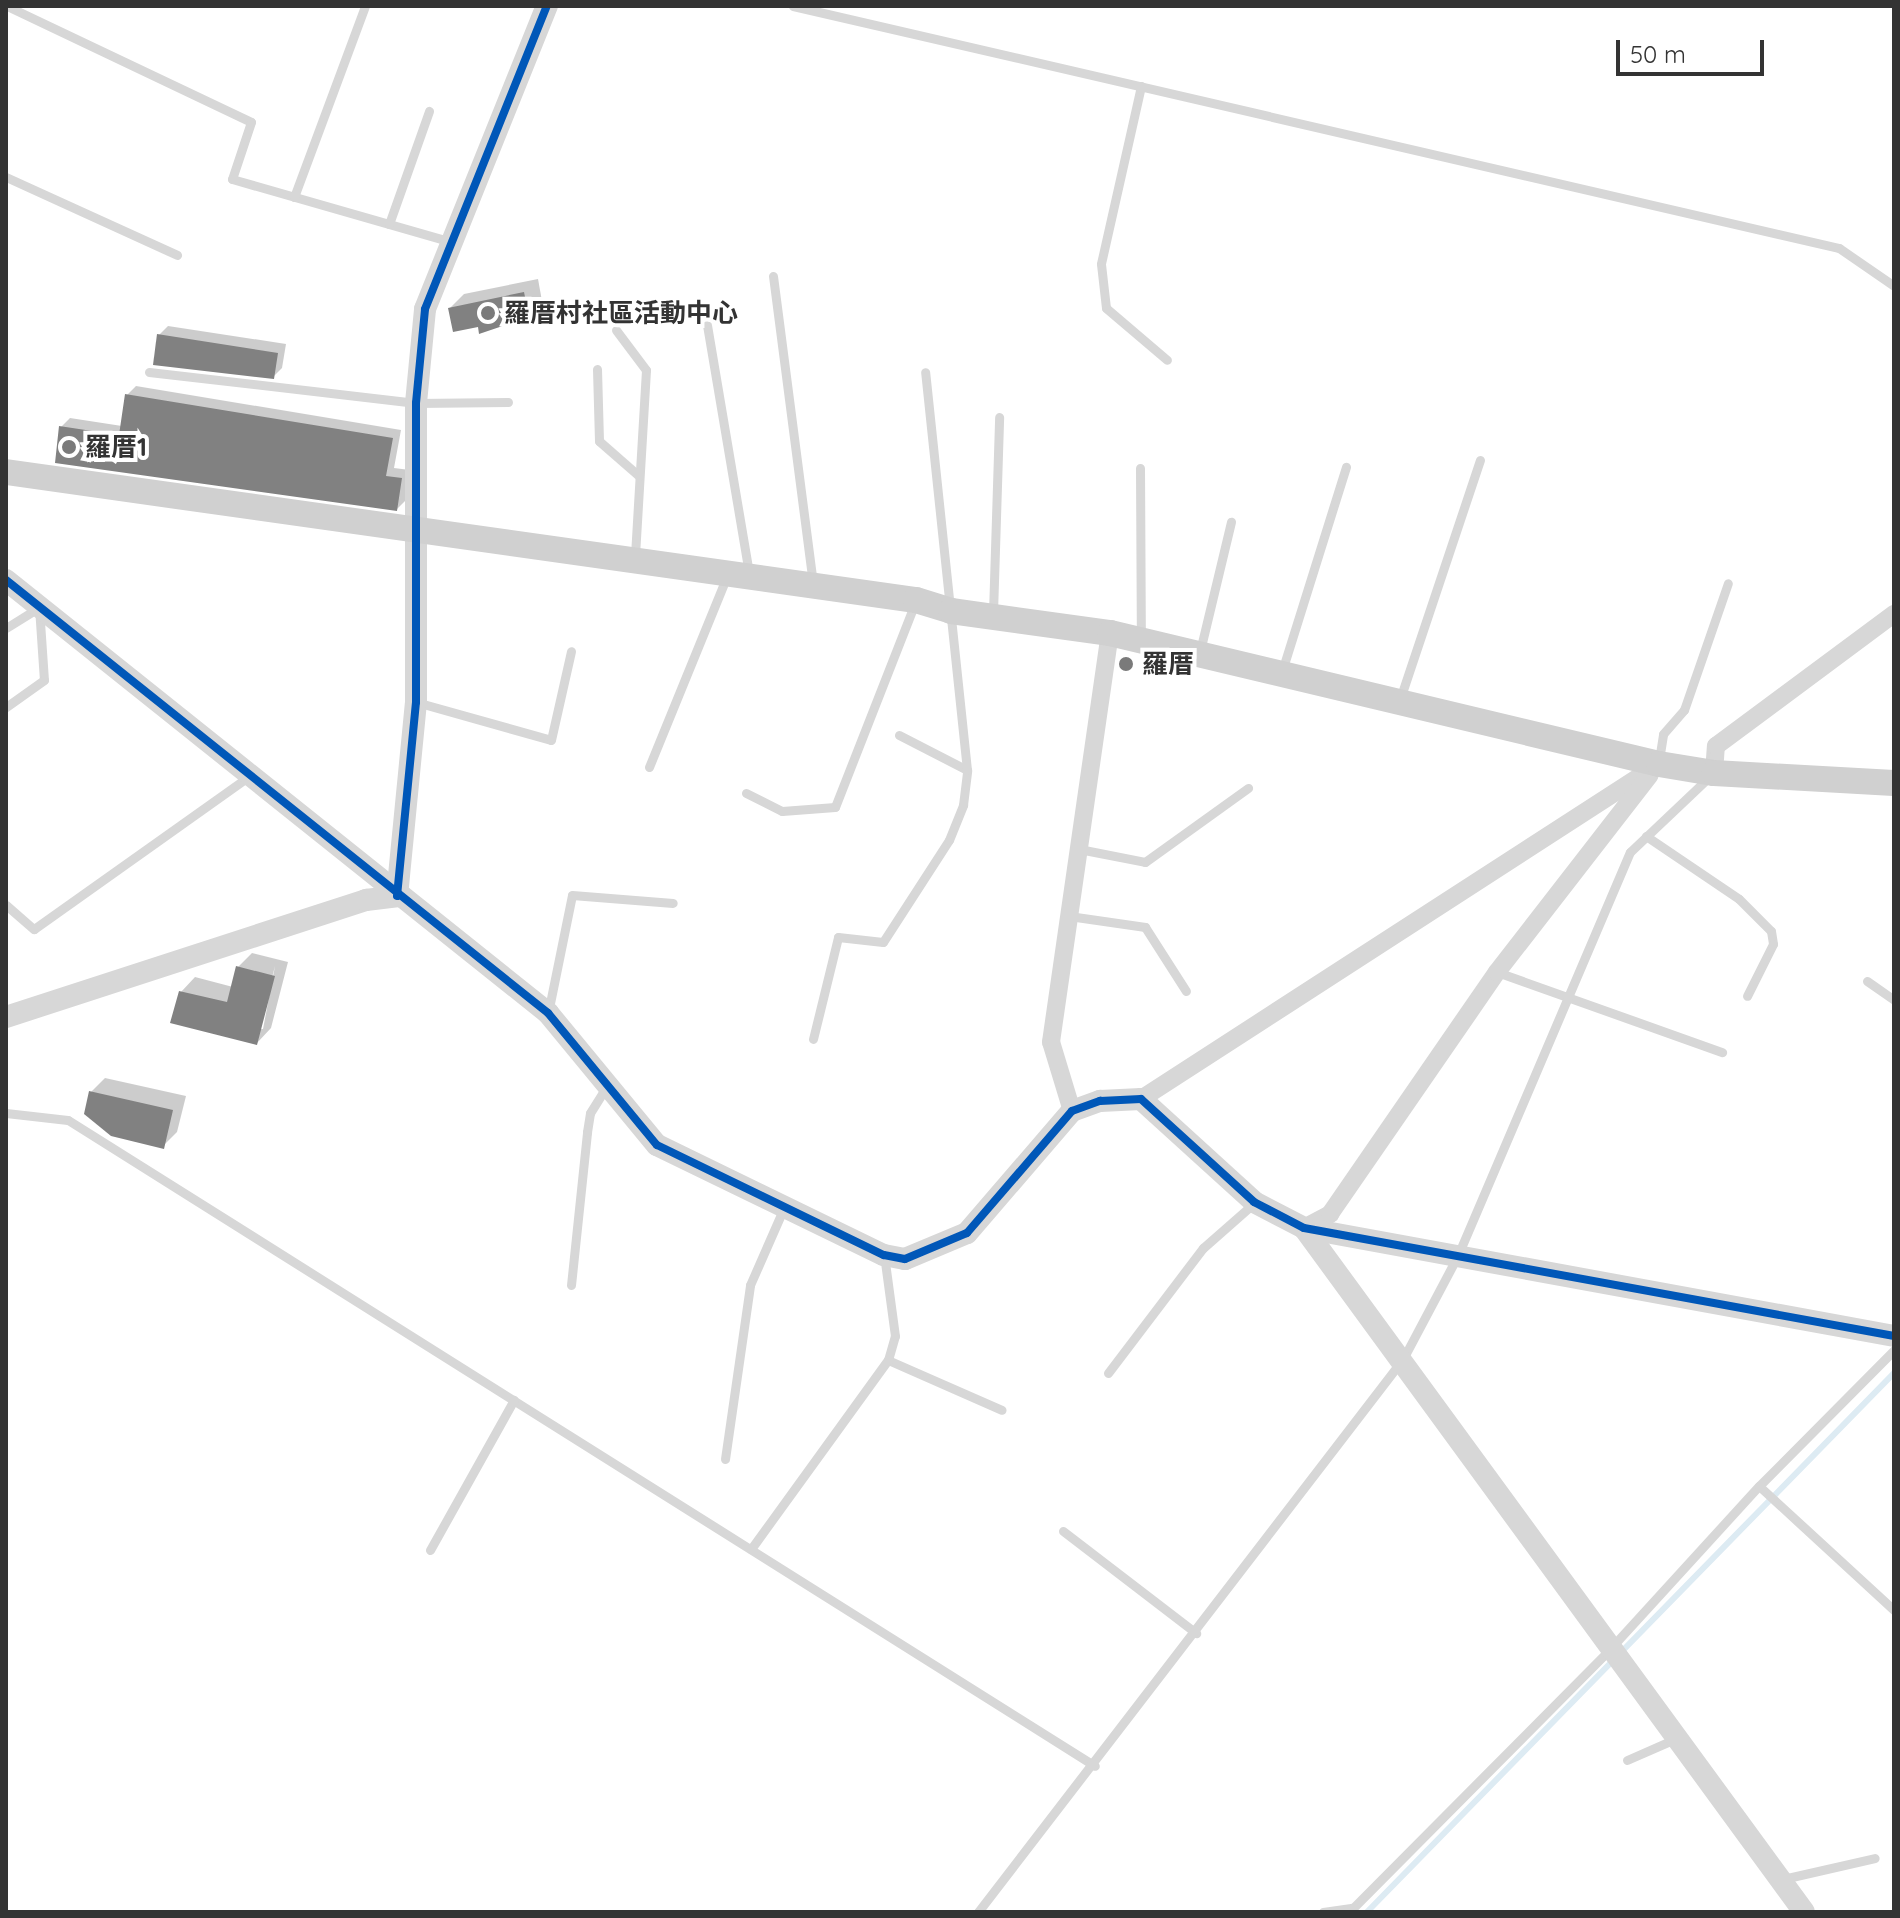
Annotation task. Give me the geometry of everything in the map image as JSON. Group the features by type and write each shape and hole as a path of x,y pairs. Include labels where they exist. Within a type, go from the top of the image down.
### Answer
{"main road":[{"path":"6,472 916,600 951,611 1110,633 1659,764 1714,773 1894,783"}],"street":[{"path":"397,896 416,702 419,529 416,403 425,309 547,6"},
{"path":"6,580 397,896 548,1013 657,1145 783,1210 884,1255 905,1259 967,1233 1072,1111 1100,1101 1141,1099 1659,764"},
{"path":"1714,773 1716,746 1894,614"},
{"path":"1072,1111 1051,1042 1110,633"},
{"path":"1304,1228 1330,1214 1497,972 1659,764"},
{"path":"6,1017 366,900 397,896"},
{"path":"1141,1099 1254,1202 1304,1228 1894,1336"},
{"path":"1304,1228 1403,1359 1609,1650 1804,1912"}],"lane":[{"path":"7,6 251,122 232,179 452,242"},
{"path":"294,197 365,6"},
{"path":"793,6 1839,248 1894,286"},
{"path":"1141,86 1101,264 1102,278 1106,308 1167,360"},
{"path":"389,224 429,111"},
{"path":"6,177 177,255"},
{"path":"773,276 813,585"},
{"path":"649,767 738,574 707,325"},
{"path":"616,330 646,370 634,559"},
{"path":"597,369 599,441 639,476"},
{"path":"149,372 416,403 508,402"},
{"path":"813,1039 838,937 883,942 949,840 963,805 967,770 925,372"},
{"path":"993,617 999,417"},
{"path":"1399,702 1480,460"},
{"path":"1281,674 1346,467"},
{"path":"1140,468 1142,641"},
{"path":"1199,654 1231,522"},
{"path":"1659,764 1663,734 1684,710 1728,583"},
{"path":"746,793 782,811 835,807 916,600"},
{"path":"6,628 39,607 44,680 6,707"},
{"path":"416,702 551,740 571,651"},
{"path":"899,735 967,770"},
{"path":"978,1912 1095,1766 1403,1359 1458,1255 1630,852 1714,773"},
{"path":"6,905 34,929 249,776"},
{"path":"1079,849 1145,862 1248,788"},
{"path":"1646,836 1739,899 1771,931 1773,944 1747,996"},
{"path":"548,1013 572,895 673,903"},
{"path":"1069,916 1145,927 1186,991"},
{"path":"1497,972 1722,1052"},
{"path":"1867,981 1894,1000"},
{"path":"571,1285 590,1113 607,1085"},
{"path":"6,1113 68,1120 1095,1766"},
{"path":"1108,1373 1203,1248 1254,1202"},
{"path":"725,1459 750,1285 783,1210"},
{"path":"751,1549 888,1360 895,1336 884,1255"},
{"path":"1323,1912 1353,1908 1609,1650 1759,1486 1894,1350"},
{"path":"888,1360 1002,1410"},
{"path":"430,1550 514,1400"},
{"path":"1759,1486 1894,1610"},
{"path":"1063,1531 1196,1633"},
{"path":"1627,1760 1675,1739"},
{"path":"1780,1880 1875,1858"}],"building":[{"name":"羅厝村社區活動中心","path":"524,292 529,317 479,334 478,327 453,332 448,308"},
{"path":"157,334 278,353 274,379 153,365"},
{"path":"125,394 393,438 386,476 402,478 397,511 55,463 59,426 119,435"},
{"path":"236,966 275,976 257,1045 170,1023 179,991 227,1002"},
{"path":"89,1091 173,1110 164,1149 111,1136 84,1114"}],"waterway":[{"path":"1367,1912 1894,1373"}],"cycle path":[{"path":"397,896 416,702 416,403 425,309 547,6"},
{"path":"6,580 548,1013 657,1145 884,1255 905,1259 967,1233 1072,1111 1100,1101 1141,1099 1254,1202 1304,1228 1894,1336"}],"place":[{"name":"羅厝村社區活動中心","path":"488,313"},
{"name":"羅厝1","path":"69,447"},
{"name":"羅厝","path":"1126,664"}]}
